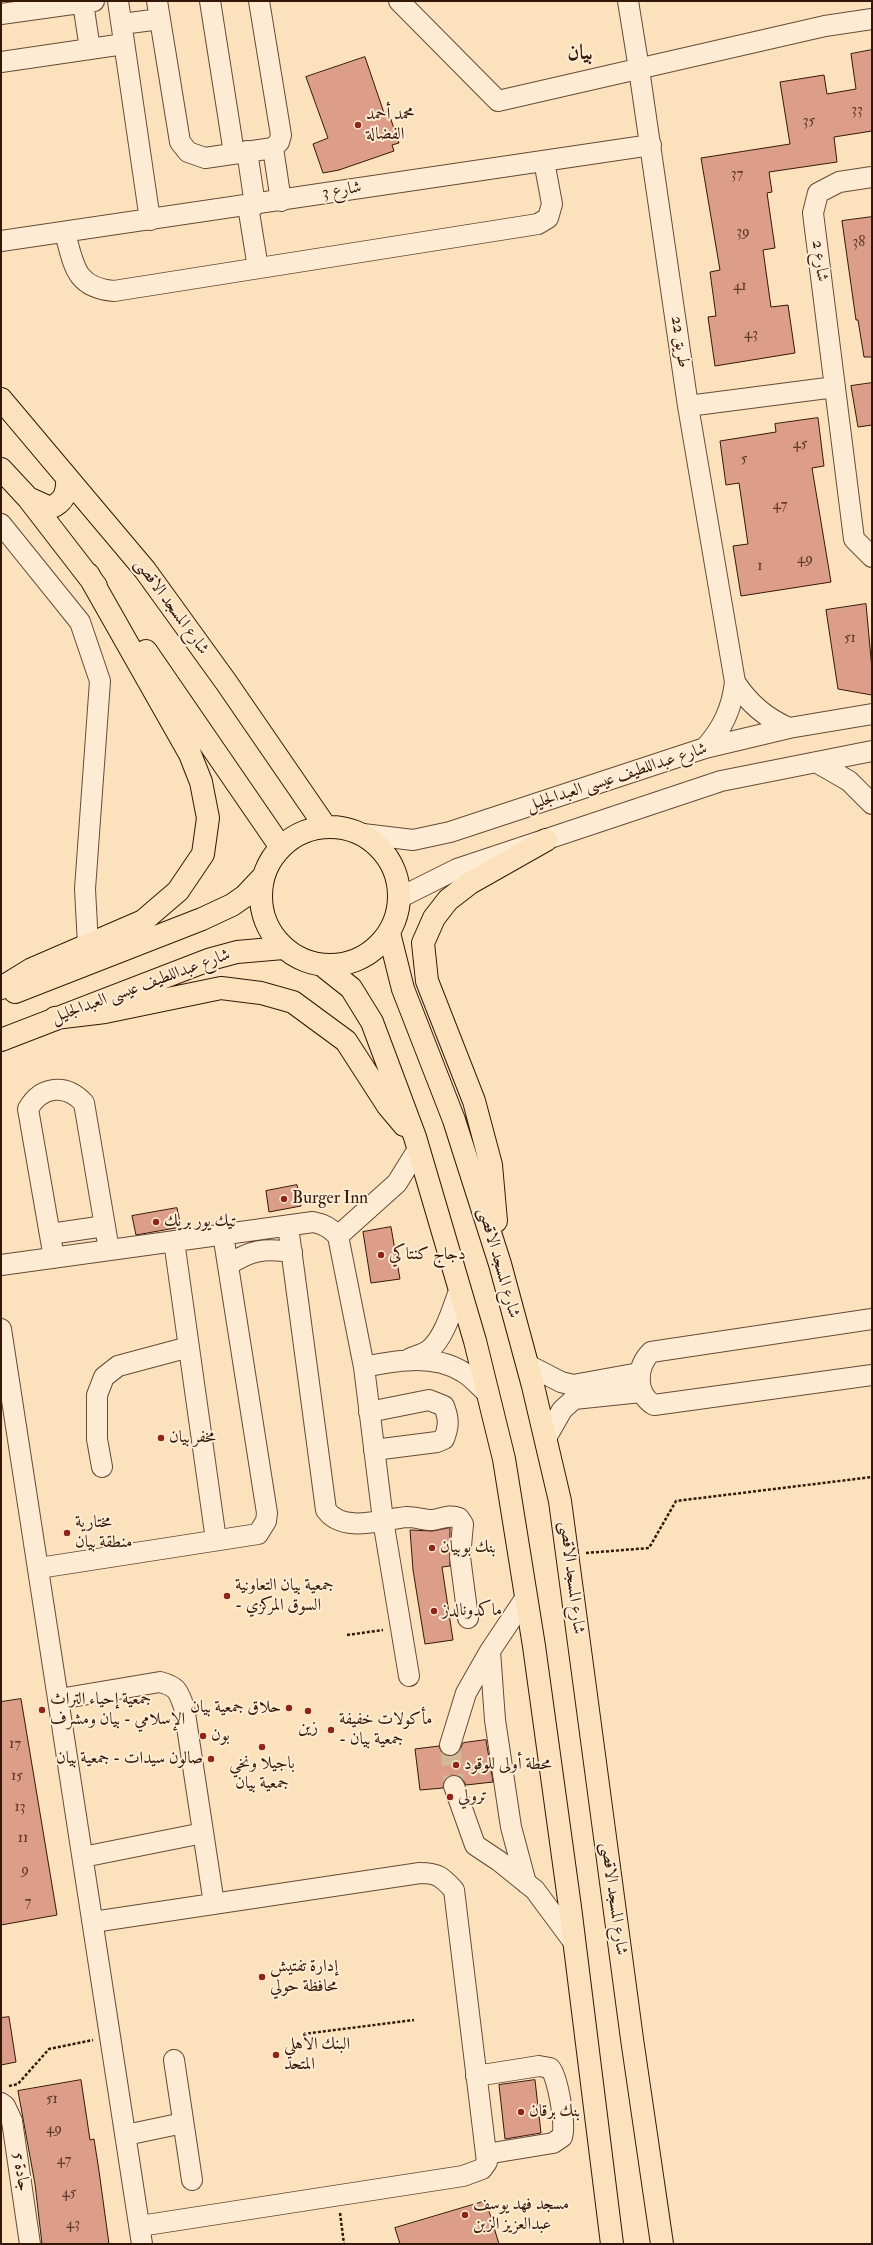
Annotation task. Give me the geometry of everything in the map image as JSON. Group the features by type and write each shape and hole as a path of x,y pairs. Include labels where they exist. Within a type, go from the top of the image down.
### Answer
{"main road":[{"name":"شارع المسجد الاقصى","path":"1,399 145,570 325,826"},
{"path":"1,469 28,498 131,630 280,846"},
{"path":"28,498 50,508 59,504 68,489 67,478"},
{"path":"1,988 32,969 143,921 178,891 203,854 208,818 202,782 190,754 88,574"},
{"path":"325,826 344,827 363,834 378,845 390,861 398,879 399,898 396,916 389,933 376,948 360,958 342,965 322,965 295,956 283,948 268,928 260,904 262,878 269,861 280,846 298,834 325,826"},
{"path":"500,1264 491,1165 474,1101 427,981 423,943 434,918 448,900 470,883 546,840"},
{"path":"1,997 202,919 232,905 245,896 262,878"},
{"name":"شارع المسجد الاقصى","path":"389,933 403,989 454,1120 500,1264 528,1365 560,1501 631,2031 662,2244"},
{"name":"شارع عبداللطيف عيسى العبدالجليل","path":"1,1040 211,959 238,952 283,948"},
{"path":"322,965 351,988 372,1022 416,1143 460,1291 504,1459 526,1597 575,1944 612,2244"},
{"path":"55,1018 105,1012 221,988 261,992 293,1002 346,1041 388,1106 416,1143"}],"street":[{"path":"118,1 150,220"},
{"path":"210,1 251,205 258,268"},
{"path":"122,24 158,10 180,142 188,152 205,158 273,148 281,135 259,1"},
{"path":"399,1 498,101 825,26 872,19"},
{"name":"طريق 22","path":"628,1 651,145 688,406 735,682 731,707 726,718 705,748"},
{"path":"1,14 89,2 90,49"},
{"path":"1,62 124,44"},
{"name":"شارع 3","path":"1,241 33,238 651,145"},
{"path":"273,148 281,201"},
{"path":"65,233 76,272 88,286 100,290 114,291 538,224 548,218 552,204 544,161"},
{"name":"شارع 2","path":"872,177 839,182 818,192 813,213 854,539 872,557"},
{"name":"شارع 3","path":"1,251 33,238"},
{"path":"688,406 835,387"},
{"path":"1,524 80,622 100,681 85,889 88,945"},
{"name":"طريق 22","path":"735,682 757,709 778,723 789,728"},
{"name":"شارع عبداللطيف عيسى العبدالجليل","path":"363,834 413,840 450,832 705,748 789,728 872,714"},
{"name":"شارع عبداللطيف عيسى العبدالجليل","path":"399,898 457,869 721,781 872,751"},
{"path":"816,762 849,781 872,804"},
{"path":"54,1258 28,1109 38,1095 54,1089 71,1092 84,1103 109,1250"},
{"path":"338,1236 397,1183 416,1143"},
{"path":"1,1265 313,1222 323,1224 338,1236 364,1367 383,1520 409,1676"},
{"path":"50,1234 105,1226"},
{"path":"288,1226 326,1510 332,1518 341,1522 410,1517 429,1520 450,1516 455,1516 462,1521 463,1528 460,1557 468,1618"},
{"path":"39,1568 258,1534 266,1521 267,1513 224,1234"},
{"path":"174,1241 216,1540"},
{"path":"228,1265 245,1254 260,1250 274,1249 292,1252"},
{"path":"409,1359 429,1350 435,1344 447,1323 460,1291"},
{"path":"872,1319 651,1352 644,1359 640,1382 647,1401 654,1405 872,1375"},
{"path":"1,1329 141,2235 337,2195 463,2176 482,2170 487,2162 454,1890 443,1878 434,1873 420,1873 93,1922"},
{"path":"102,1467 97,1439 97,1395 104,1377 118,1366 188,1347"},
{"path":"364,1367 409,1359 431,1360 463,1372 488,1394"},
{"path":"528,1365 561,1382 573,1385 640,1382"},
{"path":"546,1438 562,1410 574,1399 640,1382"},
{"path":"369,1412 429,1400 444,1406 448,1415 449,1427 444,1439 437,1442 374,1450"},
{"path":"450,1745 466,1693 490,1651 526,1597"},
{"path":"490,1651 495,1720 511,1826 526,1883"},
{"path":"59,1699 160,1682 171,1685 178,1690 184,1707 214,1904"},
{"path":"454,1786 475,1845 499,1861 535,1890 575,1944"},
{"path":"83,1856 203,1833"},
{"path":"174,2060 192,2180"},
{"path":"476,2076 539,2066 550,2068 556,2078 564,2126 562,2137 553,2143 486,2154"},
{"name":"جادة 5","path":"4,2095 5,2106 12,2121 30,2244"},
{"path":"126,2135 184,2123"}],"path":[{"path":"568,1555 648,1548 676,1501 872,1477"},
{"path":"347,1635 401,1628"},
{"path":"303,2034 414,2020"},
{"path":"4,2095 18,2084 49,2049 111,2037"},
{"path":"337,2195 344,2244"}],"building":[{"path":"872,50 872,131 834,137 837,162 769,172 772,192 767,193 775,248 763,250 771,307 788,305 795,353 715,366 708,317 716,316 710,272 720,270 701,158 790,144 780,82 824,75 827,94 856,89 851,54"},
{"name":"محمد أحمد الفضالة","path":"365,57 384,113 388,111 399,143 392,145 394,151 339,170 323,173 313,144 328,138 306,77"},
{"path":"872,217 872,357 864,357 858,320 856,320 842,221"},
{"path":"872,383 872,425 858,427 851,386"},
{"path":"818,418 824,466 812,468 831,582 741,596 733,546 748,544 739,483 726,485 720,441 776,432 775,424"},
{"path":"866,604 872,669 872,695 838,689 826,610"},
{"name":"Burger Inn","path":"297,1185 301,1206 269,1212 266,1191"},
{"name":"تيك يور بريك","path":"177,1208 181,1227 136,1235 132,1216"},
{"name":"دجاج كنتاكي","path":"391,1227 400,1279 371,1283 363,1232"},
{"path":"450,1528 450,1566 442,1567 453,1640 425,1644 413,1570 410,1530 432,1531"},
{"path":"21,1699 57,1915 1,1925 1,1702"},
{"name":"محطة أولى للوقود","path":"486,1740 493,1782 466,1785 461,1777 451,1775 445,1779 443,1788 420,1790 415,1749 439,1746 442,1753 452,1756 458,1753 463,1743"},
{"path":"9,2017 16,2062 1,2065 1,2018"},
{"path":"81,2080 90,2140 94,2139 109,2244 42,2244 35,2184 18,2091"},
{"name":"بنك برقان","path":"535,2080 541,2133 505,2139 499,2085"},
{"name":"مسجد فهد يوسف عبدالعزيز الزبن","path":"486,2201 499,2244 400,2244 395,2228"}],"tunnel":[{"path":"450,1745 454,1786"}],"place":[{"name":"محمد أحمد الفضالة","path":"358,125"},
{"name":"Burger Inn","path":"284,1199"},
{"name":"تيك يور بريك","path":"156,1222"},
{"name":"دجاج كنتاكي","path":"381,1255"},
{"name":"مخفر بيان","path":"161,1438"},
{"name":"مختارية منطقة بيان","path":"67,1533"},
{"name":"بنك بوبيان","path":"432,1548"},
{"name":"جمعية بيان التعاونية - السوق المركزي","path":"227,1596"},
{"name":"ماكدونالدز","path":"434,1611"},
{"name":"حلاق جمعية بيان","path":"289,1708"},
{"name":"جمعية إحياء التراث الإسلامي - بيان ومشرف","path":"42,1710"},
{"name":"زين","path":"308,1711"},
{"name":"مأكولات خفيفة - جمعية بيان","path":"331,1730"},
{"name":"بون","path":"203,1736"},
{"name":"باجيلا ونخي جمعية بيان","path":"262,1747"},
{"name":"صالون سيدات - جمعية بيان","path":"211,1759"},
{"name":"محطة أولى للوقود","path":"456,1765"},
{"name":"ترولي","path":"450,1797"},
{"name":"إدارة تفتيش محافظة حولي","path":"262,1977"},
{"name":"البنك الأهلي المتحد","path":"276,2055"},
{"name":"بنك برقان","path":"521,2112"},
{"name":"مسجد فهد يوسف عبدالعزيز الزبن","path":"465,2215"}],"district":[{"name":"بيان","path":"580,54"}]}
